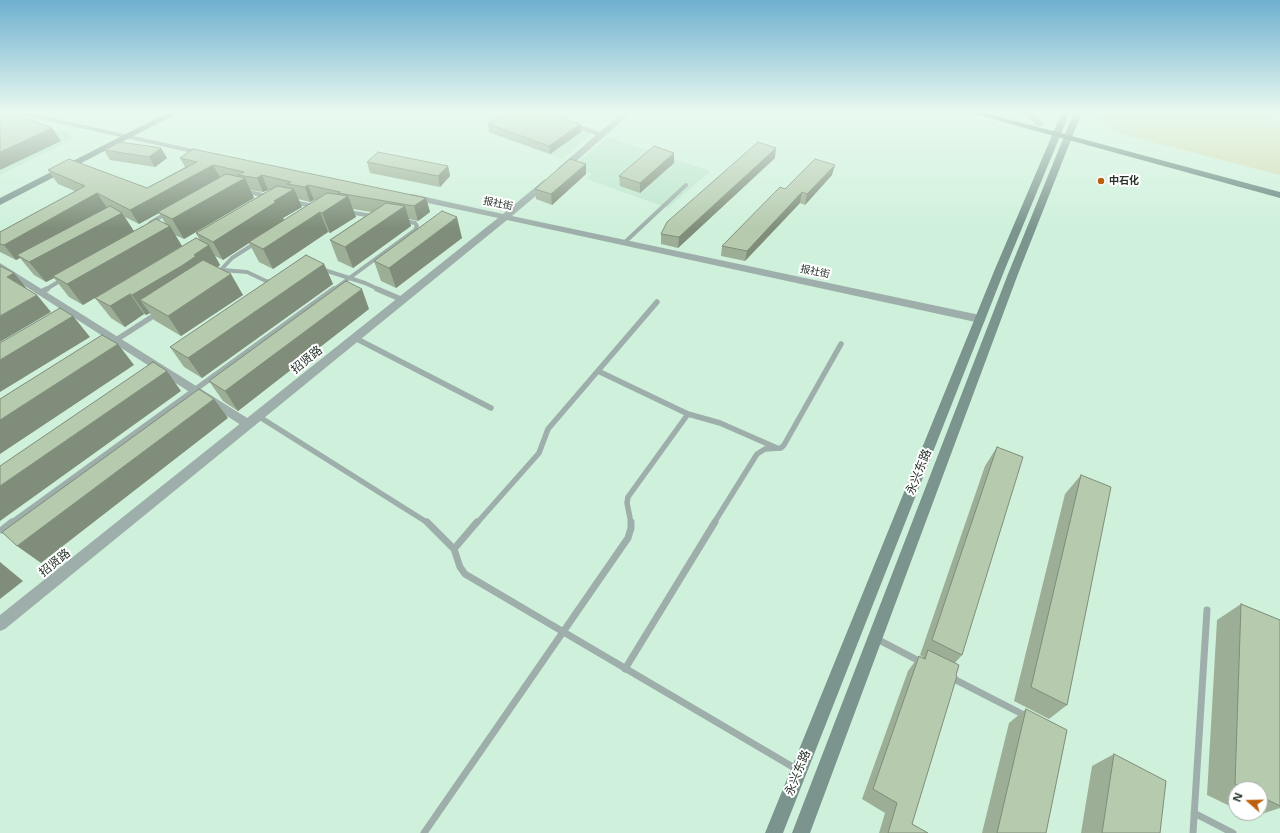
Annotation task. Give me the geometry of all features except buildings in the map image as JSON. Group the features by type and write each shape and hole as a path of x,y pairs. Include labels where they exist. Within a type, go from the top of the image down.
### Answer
{"main road":[{"path":"0,195 92,151"},
{"path":"0,202 95,151"},
{"name":"永兴东路","path":"774,833 980,318 1055,151"},
{"name":"永兴东路","path":"801,833 1013,274 1057,151"},
{"path":"1126,151 1280,195"},
{"path":"1135,151 1280,187"}],"street":[{"path":"194,151 218,156"},
{"name":"招贤路","path":"0,624 403,300 583,151"},
{"name":"报社街","path":"399,195 980,318"},
{"path":"0,266 248,424"}],"lane":[{"path":"624,243 686,185"},
{"path":"240,190 269,197"},
{"path":"284,200 322,207"},
{"path":"307,210 314,206"},
{"path":"146,226 171,211"},
{"path":"346,211 377,216"},
{"path":"2,530 415,230 417,226 415,223 400,221"},
{"path":"209,280 222,270 232,258 260,240"},
{"path":"316,268 365,282 403,300"},
{"path":"222,270 247,272 270,282 278,280"},
{"path":"41,292 68,276"},
{"path":"454,549 539,453 548,429 657,302"},
{"path":"116,340 163,310"},
{"path":"355,338 492,408"},
{"path":"625,669 757,454 765,449 778,448 784,445 841,344"},
{"path":"598,371 688,414 720,423 778,448"},
{"path":"424,833 628,538 631,528 630,513 627,503 628,497 688,414"},
{"path":"258,416 429,524 454,549 460,567 465,574 799,771"},
{"path":"1193,833 1207,610"},
{"path":"875,638 931,667"},
{"path":"945,674 1036,721"},
{"path":"1194,813 1233,833"}],"shaded area":[{"path":"0,151 50,151 0,175"},
{"path":"539,151 572,151 562,159"},
{"path":"591,151 650,151 710,171 668,208 586,179 592,174 572,167"},
{"path":"1186,151 1280,151 1280,175"}],"place":[{"name":"中石化","path":"1101,181"}]}
